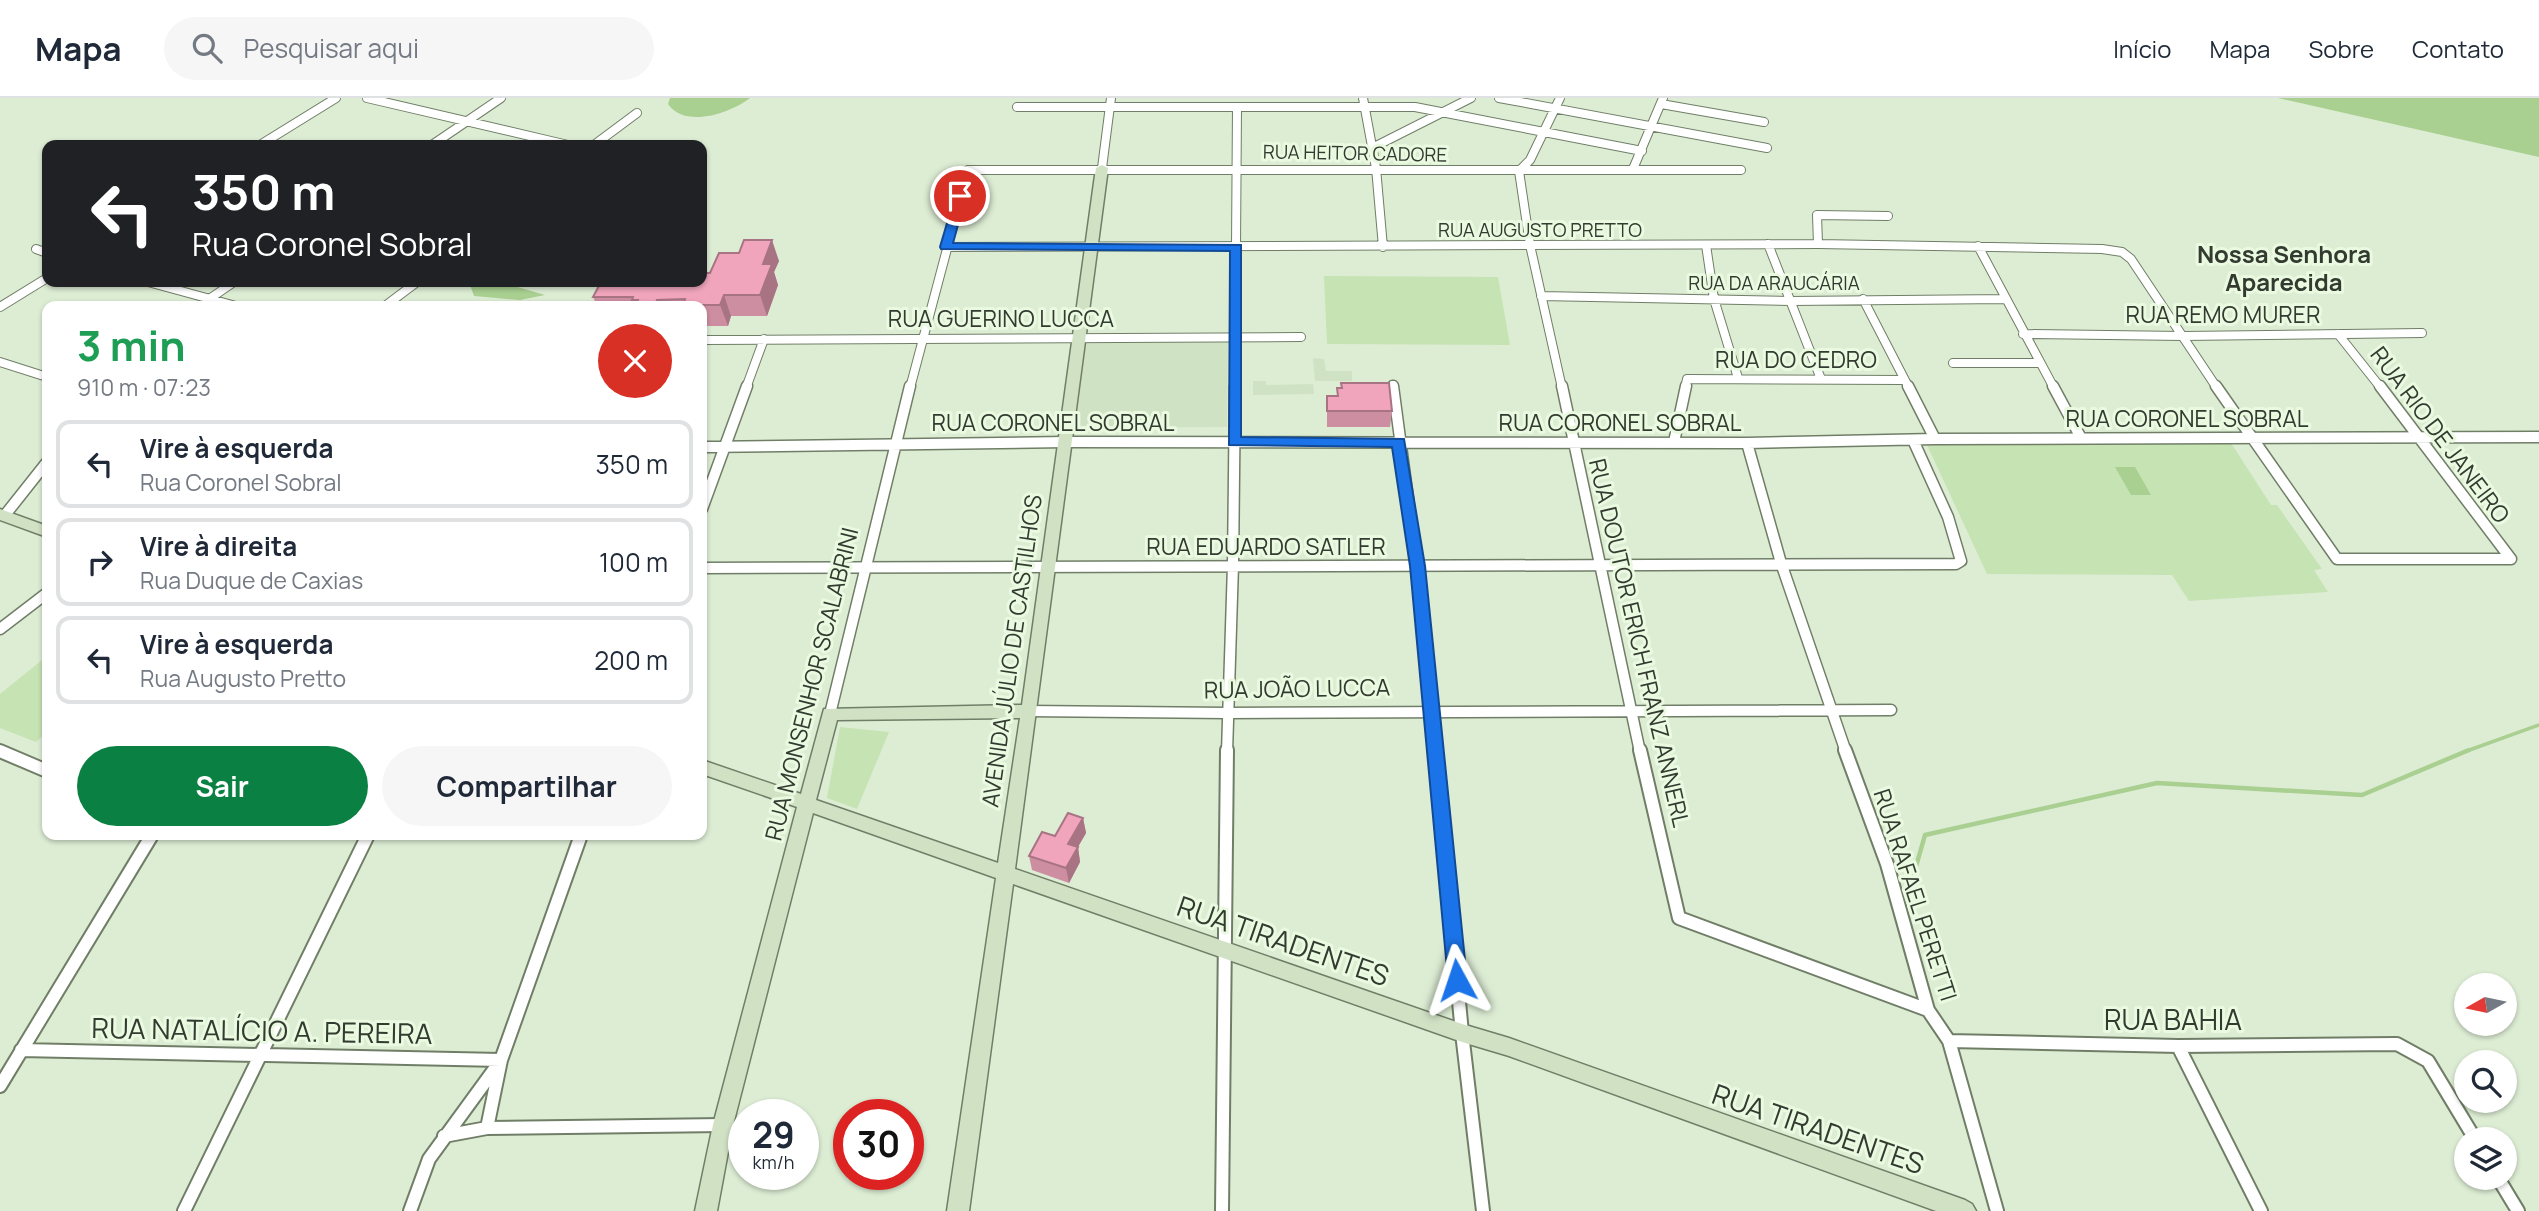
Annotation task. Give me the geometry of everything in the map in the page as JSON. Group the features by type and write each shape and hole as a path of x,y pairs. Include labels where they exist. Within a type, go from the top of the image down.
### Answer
{"street":[{"path":"268,140 336,98"},
{"path":"367,98 546,140"},
{"path":"440,140 501,98"},
{"path":"1372,148 1446,113 1471,98"},
{"path":"1499,98 1767,148"},
{"path":"1519,171 1530,160 1542,130 1560,98"},
{"path":"1633,169 1662,101 1764,122"},
{"path":"1017,107 1110,102 1237,107 1364,103 1415,107 1642,150"},
{"name":"AVENIDA JÚLIO DE CASTILHOS","path":"958,1211 1049,568 1110,102"},
{"path":"1364,103 1376,168 1383,247"},
{"path":"1222,1211 1227,713 1233,565 1237,107"},
{"path":"601,140 637,113"},
{"name":"RUA HEITOR CADORE","path":"968,170 1237,167 1519,171 1741,170"},
{"name":"RUA MONSENHOR SCALABRINI","path":"706,1211 723,1125 808,804 922,338 968,170"},
{"name":"RUA DOUTOR ERICH FRANZ ANNERL","path":"1519,171 1530,245 1572,442 1602,565 1630,709 1679,918 1928,1010"},
{"path":"1818,244 1817,215 1888,216"},
{"path":"1768,244 1821,379"},
{"name":"RUA AUGUSTO PRETTO","path":"946,247 1818,244 2102,249 2122,252 2131,259 2183,336"},
{"path":"1706,245 1714,299 1738,378"},
{"path":"1978,246 2081,439"},
{"path":"36,249 42,251"},
{"path":"0,307 42,281"},
{"path":"166,287 217,301"},
{"path":"207,301 227,287"},
{"path":"392,301 411,287"},
{"name":"RUA DA ARAUCÁRIA","path":"1541,296 1791,301 2006,299"},
{"path":"1863,299 1935,439"},
{"name":"RUA REMO MURER","path":"2024,334 2183,336 2422,333"},
{"name":"RUA RIO DE JANEIRO","path":"2250,438 2337,559 2511,559 2421,438 2338,334"},
{"path":"2183,336 2250,438"},
{"name":"RUA GUERINO LUCCA","path":"707,340 1301,337"},
{"path":"707,496 764,339"},
{"path":"0,362 42,375"},
{"path":"1953,362 2040,363"},
{"name":"RUA DO CEDRO","path":"1674,442 1687,379 1905,380"},
{"path":"1393,385 1417,566 1462,1033 1483,1211"},
{"name":"RUA CORONEL SOBRAL","path":"707,447 1066,442 1747,443 1935,439 2539,437"},
{"name":"RUA EDUARDO SATLER","path":"707,568 1956,564 1961,561 1956,543 1913,440"},
{"path":"1747,443 1781,563"},
{"path":"42,468 2,514 42,530"},
{"name":"RUA RAFAEL PERETTI","path":"1781,563 1830,711 1887,864 1928,1010 1949,1041 1997,1211"},
{"path":"0,629 42,597"},
{"name":"RUA JOÃO LUCCA","path":"830,714 1028,711 1227,713 1630,709 1891,710"},
{"path":"0,752 42,769"},
{"name":"RUA TIRADENTES","path":"707,769 1462,1033 1509,1047 1965,1211"},
{"path":"0,1086 149,840"},
{"path":"184,1211 366,840"},
{"path":"488,1128 501,1060 579,840"},
{"name":"RUA BAHIA","path":"1949,1041 2178,1046 2397,1044 2428,1061 2468,1127"},
{"path":"2178,1046 2261,1211"},
{"name":"RUA NATALÍCIO A. PEREIRA","path":"21,1050 501,1060"},
{"path":"410,1211 429,1159 501,1060"},
{"path":"444,1136 488,1128 723,1125"},
{"path":"2505,1190 2518,1211"}],"shaded area":[{"path":"670,98 750,98 732,109 696,117 676,112 668,104"},
{"path":"2278,98 2539,98 2539,157"},
{"path":"1324,276 1498,277 1510,345 1327,344"},
{"path":"471,287 517,287 545,295 520,300 474,296"},
{"path":"1228,341 1227,427 1071,428 1081,343"},
{"path":"1313,358 1324,359 1326,371 1352,371 1352,381 1315,381"},
{"path":"1253,381 1266,381 1266,385 1313,384 1314,394 1253,395"},
{"path":"2231,443 2271,505 2277,505 2322,569 2314,570 2328,592 2189,601 2172,575 1987,574 1927,445"},
{"path":"2115,467 2135,467 2151,495 2131,495"},
{"path":"42,660 42,737 36,742 0,728 0,694"},
{"path":"840,727 889,732 857,809 827,798"}],"building":[{"path":"744,240 772,240 763,264 772,264 760,295 724,295 720,305 707,305 707,301 684,301 685,299 638,301 632,300 633,297 593,297 598,287 707,287 707,273 710,273 719,253 739,253"},
{"path":"1341,383 1389,383 1392,411 1327,411 1327,396 1338,396 1337,388 1342,388"},
{"path":"1068,813 1083,818 1068,844 1078,847 1066,868 1029,856 1042,832 1055,836"}],"waterway":[{"path":"2466,751 2539,725"},
{"path":"1911,884 1925,835 2157,783 2362,795 2466,751"}],"district":[{"name":"Nossa Senhora Aparecida","path":"2284,269"}],"route":[{"path":"960,196 946,247 1237,247 1234,442 1399,442 1417,566 1457,980"}]}
